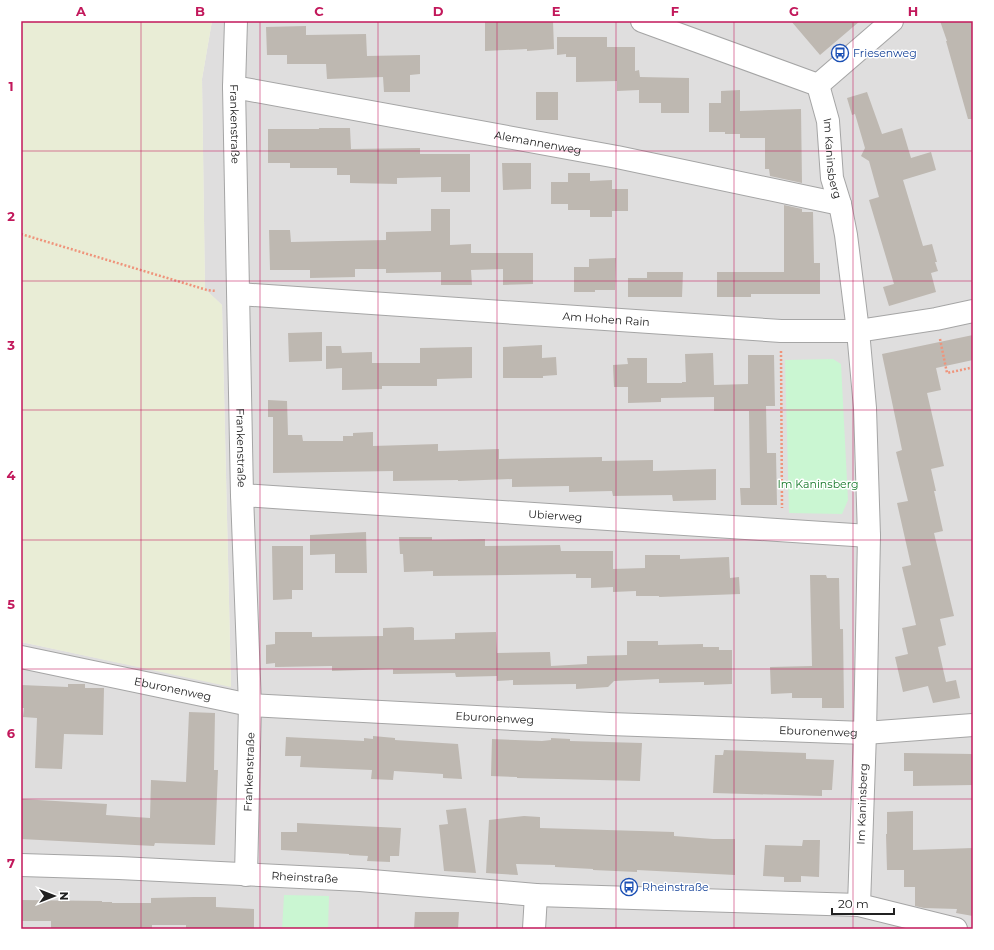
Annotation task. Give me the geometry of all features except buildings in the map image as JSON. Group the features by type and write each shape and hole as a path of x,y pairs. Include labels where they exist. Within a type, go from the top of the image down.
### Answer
{"street":[{"name":"Frankenstraße","path":"236,21 234,87 242,495 250,705 246,875"},
{"path":"642,21 818,85 892,21"},
{"name":"Im Kaninsberg","path":"818,85 828,121 832,178 840,204 846,235 858,331 865,408 869,536 865,732 859,905"},
{"name":"Alemannenweg","path":"234,87 617,157 840,204"},
{"name":"Am Hohen Rain","path":"239,294 781,331 858,331 936,319 973,311"},
{"name":"Ubierweg","path":"242,495 869,536"},
{"name":"Eburonenweg","path":"21,657 250,705 610,724 865,732 973,725"},
{"name":"Rheinstraße","path":"21,865 119,868 360,880 536,895 859,905 949,928"},
{"path":"534,929 536,895"}],"path":[{"path":"21,234 207,290 239,294"},
{"path":"936,319 947,373 970,368"},
{"path":"781,331 782,507"}],"shaded area":[{"path":"212,21 973,21 973,929 21,929 21,642 231,686 222,305 205,289 202,79"}],"green space":[{"path":"21,21 212,21 202,79 205,289 222,305 231,687 21,642"},
{"name":"Im Kaninsberg","path":"833,359 841,364 848,500 842,514 789,513 785,360"},
{"path":"284,895 329,896 328,929 282,929"}],"place":[{"name":"Friesenweg","path":"840,53"},
{"name":"Rheinstraße","path":"629,887"}]}
